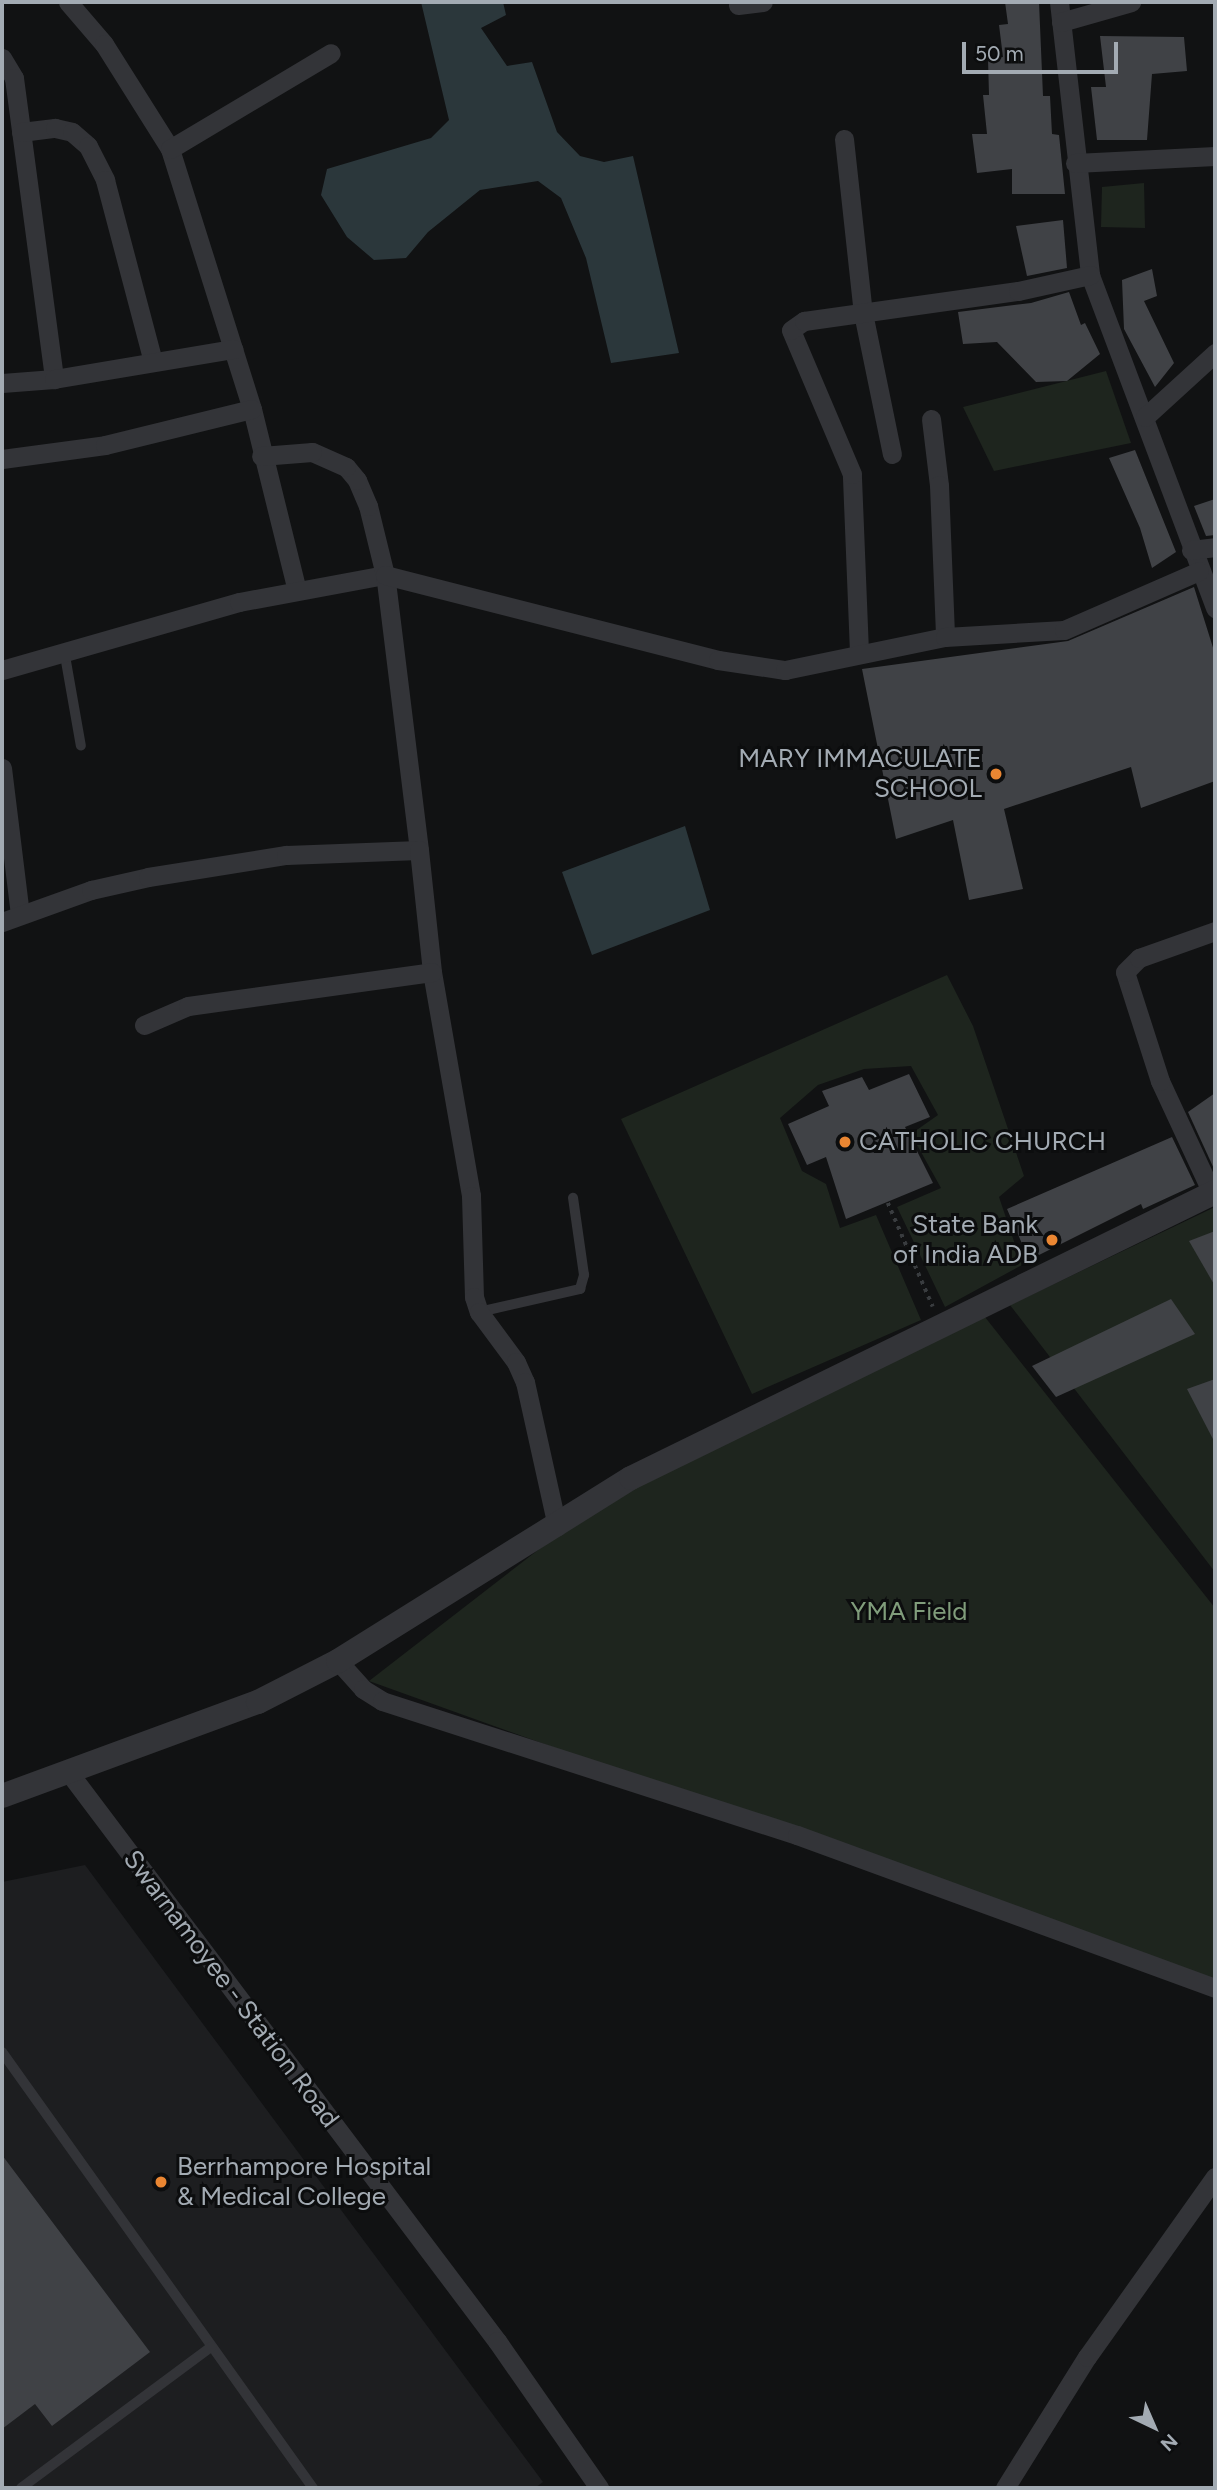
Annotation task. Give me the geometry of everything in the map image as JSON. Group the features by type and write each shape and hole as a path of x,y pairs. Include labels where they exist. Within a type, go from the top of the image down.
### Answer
{"street":[{"path":"68,2 104,44 170,149 252,409 261,456 297,591"},
{"path":"738,5 763,2"},
{"path":"1059,2 1075,163 1090,275 1100,311 1144,417 1191,550 1215,608"},
{"path":"1061,22 1131,2"},
{"path":"170,149 331,53"},
{"path":"2,58 14,78 54,379"},
{"path":"21,132 55,128 72,132 89,146 105,180 153,362"},
{"path":"844,139 863,313 892,454"},
{"path":"1075,163 1215,156"},
{"path":"859,652 852,474 791,330 804,321 1018,291 1090,275"},
{"path":"2,383 54,379 234,349"},
{"path":"1144,417 1215,353"},
{"path":"2,459 105,445 252,409"},
{"path":"931,419 939,485 945,637"},
{"path":"261,456 313,452 346,467 357,480 368,506 385,575 432,972 471,1196 472,1277 479,1312 516,1362 525,1382 558,1526"},
{"path":"1191,550 1215,547"},
{"path":"2,670 64,649 239,601 385,575 761,668 814,666 859,652 945,637 1064,630 1199,571"},
{"path":"2,768 11,918 91,890 161,875 286,855 419,850"},
{"path":"2,1796 66,1770 258,1702 338,1661 631,1478 1214,1193 1160,1081 1125,972 1139,958 1215,931"},
{"path":"144,1024 188,1006 432,972"},
{"path":"338,1661 363,1689 382,1701 797,1835 1215,1988"},
{"name":"Swarnamoyee - Station Road","path":"66,1770 497,2341 599,2488"},
{"path":"1005,2488 1087,2357 1215,2177"}],"lane":[{"path":"64,649 81,747"},
{"path":"479,1312 580,1289 584,1275 573,1198"},
{"path":"2,2052 313,2488"},
{"path":"21,2488 211,2347"}],"path":[{"path":"888,1203 941,1325"}],"shaded area":[{"path":"421,2 503,2 506,15 481,28 507,66 532,62 557,132 580,156 604,162 633,156 679,353 611,363 586,258 561,198 538,181 480,190 428,232 406,258 374,260 347,237 321,195 327,169 431,138 449,120"},
{"path":"685,826 710,910 592,955 562,872"},
{"name":"Berrhampore Hospital & Medical College","path":"85,1865 543,2482 535,2488 2,2488 2,1882"}],"green space":[{"path":"1144,183 1145,228 1101,227 1102,187"},
{"path":"1106,371 1131,443 994,471 963,407"},
{"path":"947,975 973,1026 1024,1176 999,1197 1022,1265 945,1307 897,1207 941,1188 911,1134 938,1115 911,1066 864,1069 818,1085 780,1118 802,1171 826,1184 840,1228 876,1215 921,1320 752,1394 621,1119"},
{"path":"1215,1207 1215,1572 1010,1305"},
{"name":"YMA Field","path":"977,1307 1215,1608 1215,1985 369,1681 631,1478"}],"building":[{"path":"1005,2 1039,2 1043,96 1050,96 1052,134 1059,135 1065,194 1012,194 1012,169 977,173 972,134 987,134 983,95 989,95 988,59 1003,57 999,25 1008,24"},
{"path":"1100,36 1184,37 1187,71 1152,74 1147,140 1097,140 1091,87 1106,87"},
{"path":"1063,220 1067,268 1027,276 1016,226"},
{"path":"1152,269 1157,296 1144,301 1174,363 1155,387 1124,329 1122,280"},
{"path":"1069,292 1081,325 1085,323 1100,354 1067,381 1036,382 997,342 963,344 958,312 1031,303"},
{"path":"1135,450 1176,552 1152,568 1140,528 1109,458"},
{"path":"1215,499 1215,535 1206,536 1194,506"},
{"name":"MARY IMMACULATE SCHOOL","path":"1194,587 1215,654 1215,781 1141,808 1131,767 1004,809 1023,889 969,900 953,820 896,839 862,669 1068,641"},
{"name":"CATHOLIC CHURCH","path":"909,1074 930,1117 905,1127 933,1183 846,1219 826,1157 807,1165 788,1124 829,1106 822,1091 862,1077 869,1090"},
{"path":"1215,1093 1215,1171 1188,1112"},
{"path":"1172,1137 1195,1185 1143,1209 1141,1204 1029,1260 1007,1209"},
{"path":"1215,1231 1215,1286 1189,1241"},
{"path":"1171,1299 1195,1334 1056,1397 1032,1366"},
{"path":"1215,1379 1215,1443 1187,1389"},
{"path":"2,2155 150,2352 52,2426 35,2404 2,2429"}],"place":[{"name":"MARY IMMACULATE SCHOOL","path":"996,774"},
{"name":"CATHOLIC CHURCH","path":"845,1142"},
{"name":"State Bank of India ADB","path":"1052,1240"},
{"name":"Berrhampore Hospital & Medical College","path":"161,2182"}]}
